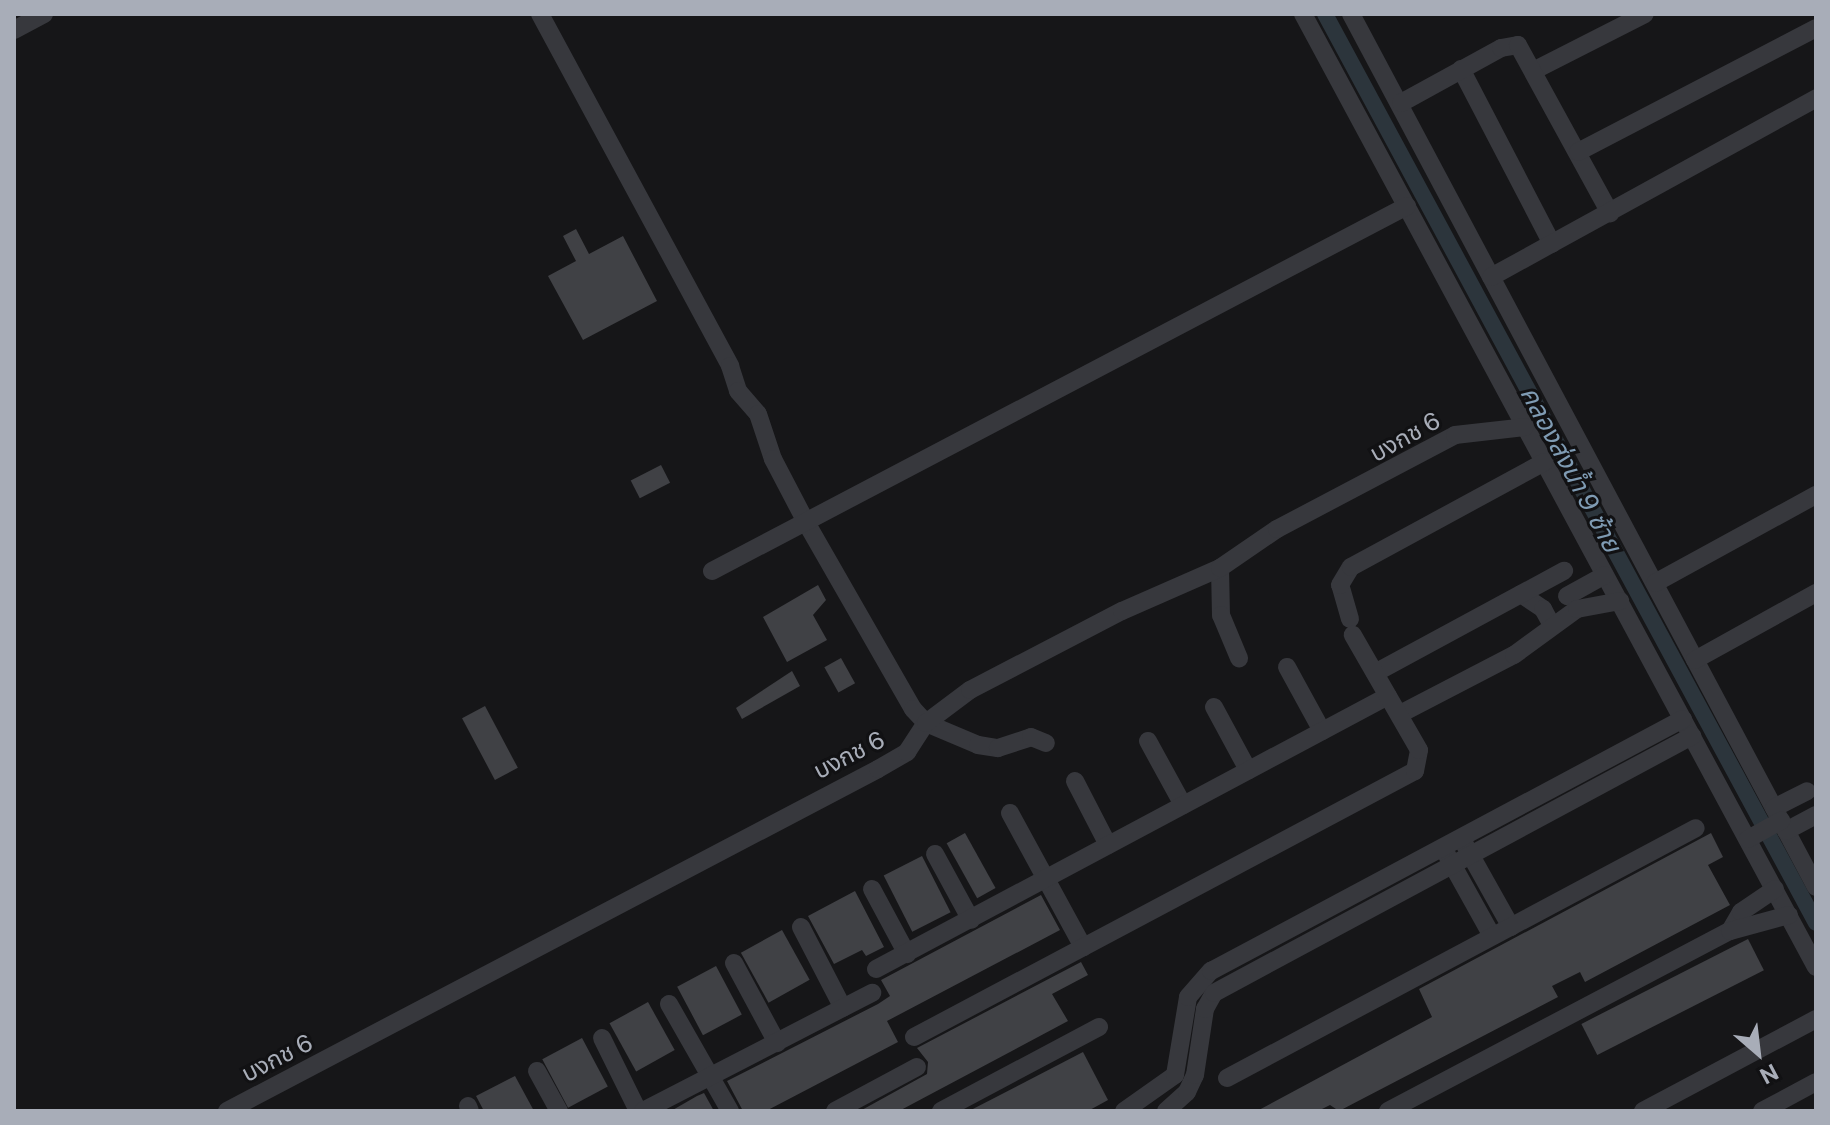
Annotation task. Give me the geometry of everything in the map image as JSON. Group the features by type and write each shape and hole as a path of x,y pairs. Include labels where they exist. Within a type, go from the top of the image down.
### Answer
{"street":[{"path":"14,30 44,14"},
{"path":"540,14 730,366 738,391 758,414 773,459 807,524 902,692 926,723 989,748 1025,737 1046,743"},
{"path":"1303,14 1816,967"},
{"path":"1351,14 1655,583 1778,822 1816,887"},
{"path":"1535,70 1645,14"},
{"path":"1578,152 1816,28"},
{"path":"1401,103 1512,45 1522,48 1610,213"},
{"path":"1461,69 1552,244"},
{"path":"1491,277 1816,98"},
{"path":"712,571 807,524 1407,206"},
{"name":"บงกช 6","path":"227,1111 878,769 915,744 926,723 970,690 1122,611 1220,568 1277,529 1455,435 1525,427"},
{"path":"914,1037 1415,771 1419,750 1351,627 1340,585 1351,567 1544,462"},
{"path":"1655,583 1816,495"},
{"path":"1220,568 1221,615 1239,658"},
{"path":"1375,673 1564,571"},
{"path":"1400,714 1514,655 1555,608 1605,575"},
{"path":"1695,660 1816,593"},
{"path":"1521,594 1555,608 1620,601"},
{"path":"1287,667 1322,731"},
{"path":"876,969 1388,696"},
{"path":"1214,707 1248,770"},
{"path":"1166,1111 1187,1092 1188,997 1211,971 1625,749 1687,727"},
{"path":"1124,1111 1165,1087 1175,1075 1214,993 1635,766 1687,727"},
{"path":"1148,741 1183,805"},
{"path":"1625,749 1635,766"},
{"path":"1075,781 1108,845"},
{"path":"1749,838 1778,822 1813,789"},
{"path":"1010,813 1083,947"},
{"path":"1778,822 1816,815"},
{"path":"1227,1078 1696,828"},
{"path":"1460,835 1511,927"},
{"path":"1442,845 1492,936"},
{"path":"935,854 971,920"},
{"path":"872,889 907,954"},
{"path":"1730,931 1741,912 1775,889"},
{"path":"1388,1111 1730,931 1789,915"},
{"path":"801,927 843,1008"},
{"path":"734,963 777,1043"},
{"path":"602,1038 641,1111 872,993"},
{"path":"669,1004 730,1111"},
{"path":"1643,1111 1816,1019"},
{"path":"941,1111 1099,1027"},
{"path":"835,1111 917,1067"},
{"path":"537,1071 559,1111"},
{"path":"1762,1111 1816,1082"}],"building":[{"path":"576,229 589,254 623,236 657,301 583,340 548,276 576,261 563,236"},
{"path":"661,465 670,483 640,498 631,480"},
{"path":"818,585 826,600 813,615 827,640 787,662 763,617"},
{"path":"841,658 855,683 838,693 824,667"},
{"path":"792,671 800,686 742,719 736,708"},
{"path":"485,706 518,768 495,780 462,718"},
{"path":"965,833 996,888 977,898 947,843"},
{"path":"1711,833 1723,857 1708,865 1730,905 1585,982 1580,972 1552,986 1558,997 1339,1111 1330,1105 1318,1111 1257,1111 1432,1017 1419,989"},
{"path":"922,856 951,912 912,932 884,876"},
{"path":"855,891 884,947 866,956 862,950 834,964 808,916"},
{"path":"1041,895 1060,930 887,1021 898,1042 766,1111 743,1111 727,1081 878,1004 890,996 881,980"},
{"path":"782,930 810,980 769,1003 741,953"},
{"path":"1748,939 1764,970 1597,1055 1581,1024"},
{"path":"1081,962 1088,975 1052,994 1068,1021 899,1111 860,1111 927,1074 928,1062 917,1048"},
{"path":"716,966 742,1015 703,1035 677,987"},
{"path":"648,1002 675,1050 636,1071 610,1023"},
{"path":"582,1038 608,1087 568,1108 542,1059"},
{"path":"1083,1052 1108,1100 1088,1111 969,1111"},
{"path":"515,1076 534,1111 484,1111 476,1096"},
{"path":"704,1093 714,1111 671,1111 697,1096"}],"waterway":[{"name":"คลองส่งน้ำ 9 ซ้าย","path":"1325,14 1816,923"}]}
